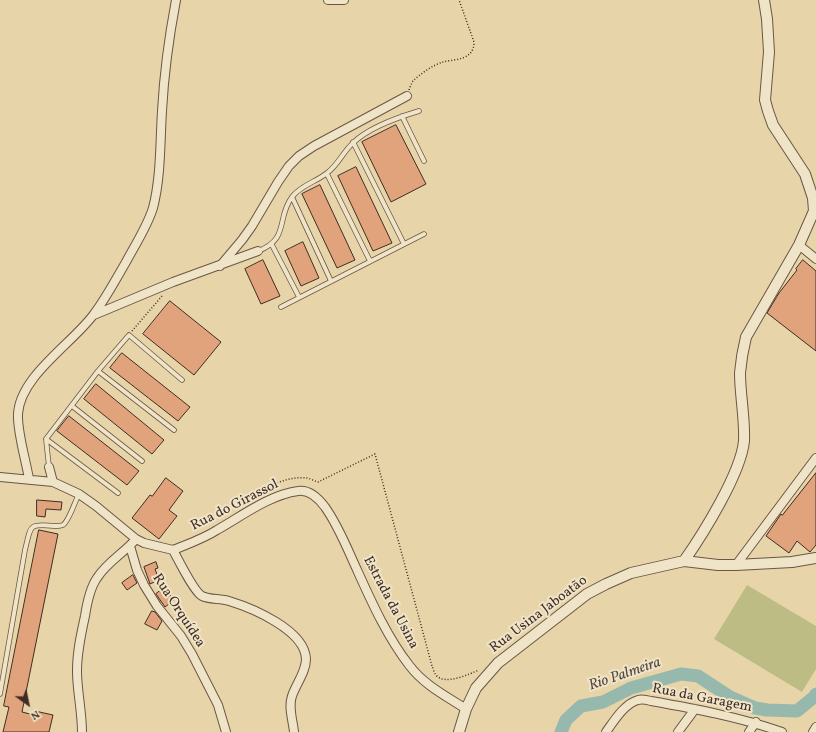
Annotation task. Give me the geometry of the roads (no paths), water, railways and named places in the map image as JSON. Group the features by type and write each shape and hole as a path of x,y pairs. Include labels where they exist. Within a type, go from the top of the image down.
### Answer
{"street":[{"path":"29,479 18,413 26,389 46,364 94,315 139,239 153,208 159,161 164,70 176,0"},
{"path":"328,0 344,0"},
{"path":"684,561 727,488 741,454 744,440 740,374 742,353 746,337 799,245 815,211 813,198 805,174 773,124 765,100 769,52 764,0"},
{"path":"220,266 242,240 278,182 289,166 299,156 314,146 407,96"},
{"path":"799,245 816,259"},
{"path":"94,315 173,282 258,251"},
{"path":"736,565 816,458"},
{"path":"49,467 53,482"},
{"path":"0,476 53,482 78,494 96,506 136,539 144,543 173,550 192,585 202,596 228,601 257,612 280,624 297,639 304,650 306,658 305,666 292,697 294,732"},
{"name":"Rua do Girassol","path":"173,550 196,542 271,499 300,490 310,493"},
{"name":"Estrada da Usina","path":"310,493 325,507 337,526 368,595 396,646 409,665 426,683 466,709"},
{"path":"82,732 77,670 78,651 86,609 95,579 110,561 130,546 136,539"},
{"name":"Rua Orquídea","path":"130,546 137,570 144,585 157,606 181,636 192,654 218,706 226,732"},
{"name":"Rua Usina Jaboatão","path":"459,732 466,709 476,688 498,663 514,649 587,594 606,584 631,573 684,561 736,565 792,562 816,558"},
{"name":"Rua da Garagem","path":"606,732 623,709 639,700 730,716 756,722 782,732"},
{"path":"678,732 696,709"},
{"path":"749,732 756,722"},
{"path":"813,732 816,727"}],"lane":[{"path":"258,251 272,245 276,241 285,211 292,197 305,185 327,174 353,142 374,129 402,116 419,111"},
{"path":"402,116 424,161"},
{"path":"353,142 404,244"},
{"path":"327,174 370,261"},
{"path":"292,197 331,281"},
{"path":"281,307 424,234"},
{"path":"272,245 299,297"},
{"path":"49,467 46,439 98,371 128,335 182,380"},
{"path":"98,371 174,430"},
{"path":"72,406 142,461"},
{"path":"46,439 118,493"},
{"path":"0,694 30,530 33,526 38,524 58,526 64,525 78,494"}],"waterway":[{"name":"Rio Palmeira","path":"561,732 566,720 581,706 603,702 631,688 681,674 698,676 730,697 755,708 767,710 797,711 816,694"}]}
